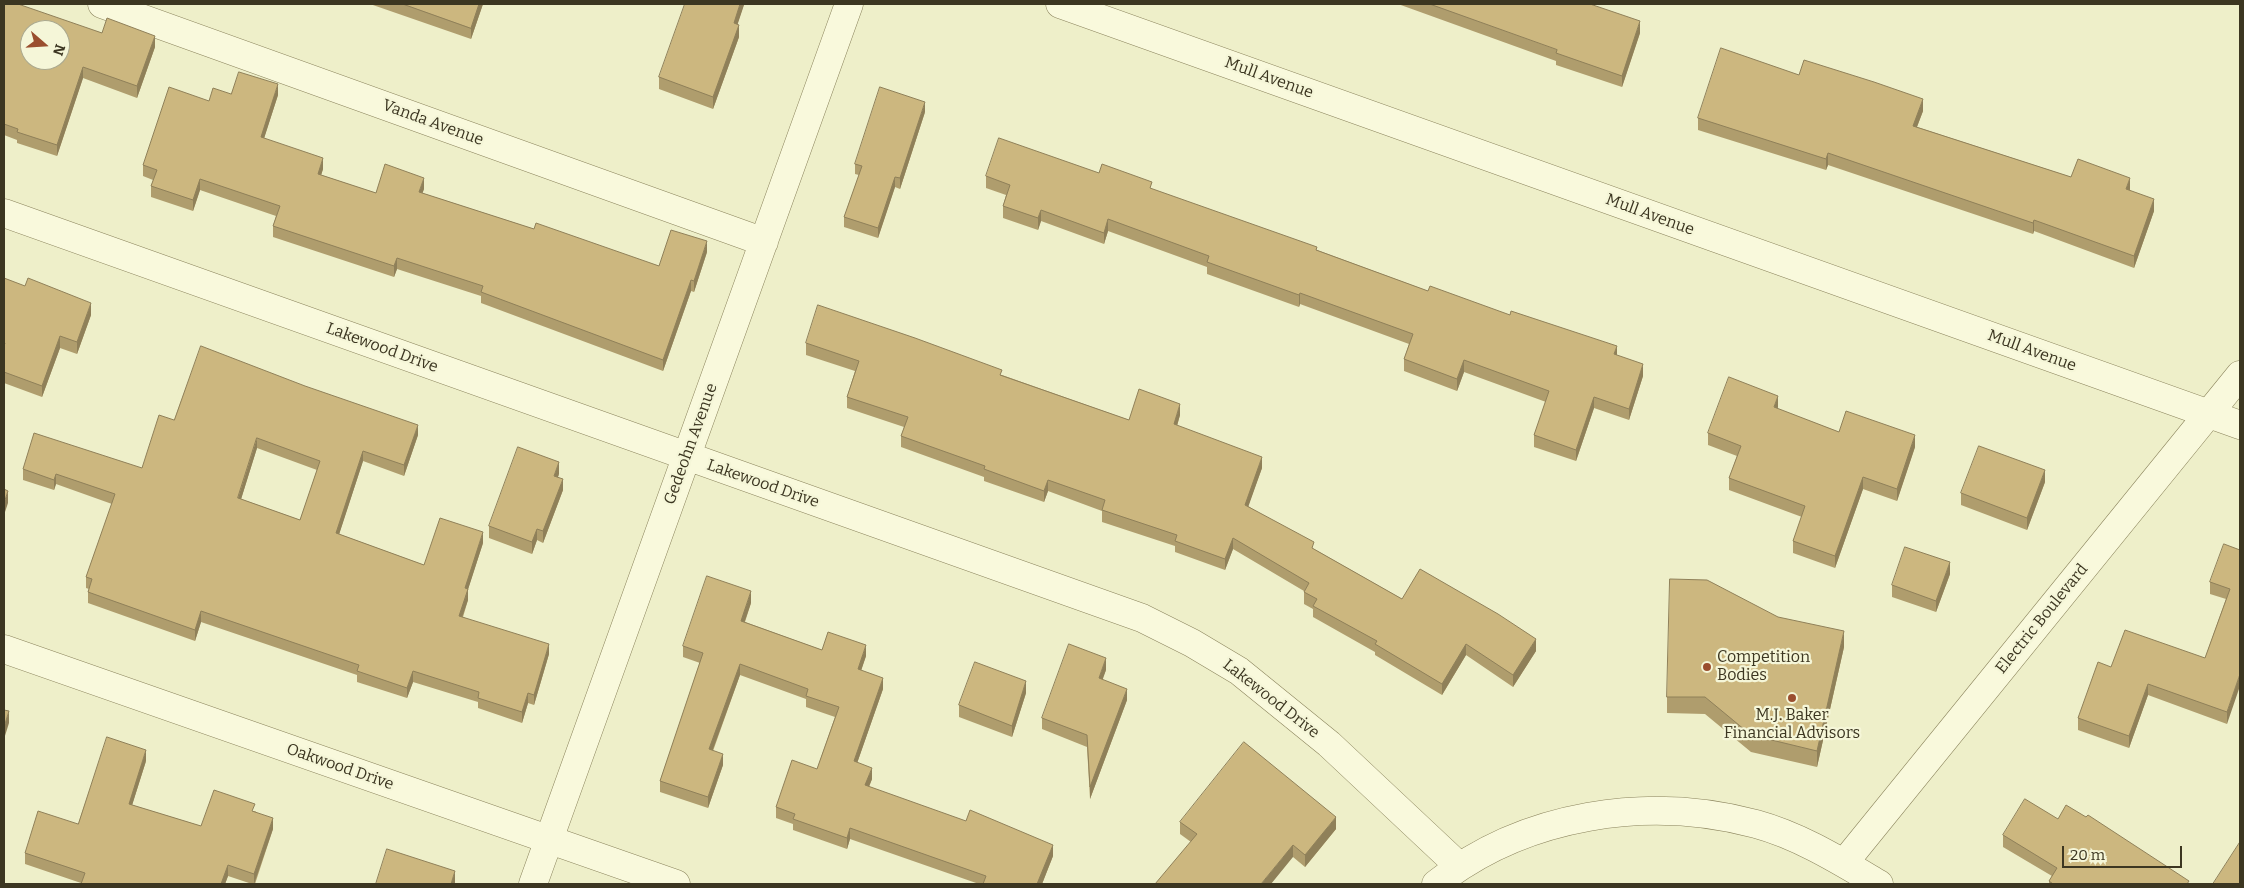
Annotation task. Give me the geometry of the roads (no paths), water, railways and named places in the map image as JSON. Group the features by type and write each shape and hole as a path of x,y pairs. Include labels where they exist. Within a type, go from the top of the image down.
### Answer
{"street":[{"name":"Vanda Avenue","path":"102,4 764,242"},
{"name":"Gedeohn Avenue","path":"533,884 849,4"},
{"name":"Mull Avenue","path":"1060,4 2240,425"},
{"name":"Lakewood Drive","path":"4,213 1142,618 1192,643 1239,671 1329,744 1459,866"},
{"name":"Electric Boulevard","path":"1844,863 2240,375"},
{"name":"Oakwood Drive","path":"4,649 676,884"},
{"path":"1436,884 1459,866 1507,841 1568,820 1631,811 1663,810 1726,817 1788,835 1844,863 1879,884"}],"place":[{"name":"Competition Bodies","path":"1707,667"},
{"name":"M.J. Baker Financial Advisors","path":"1792,698"}]}
